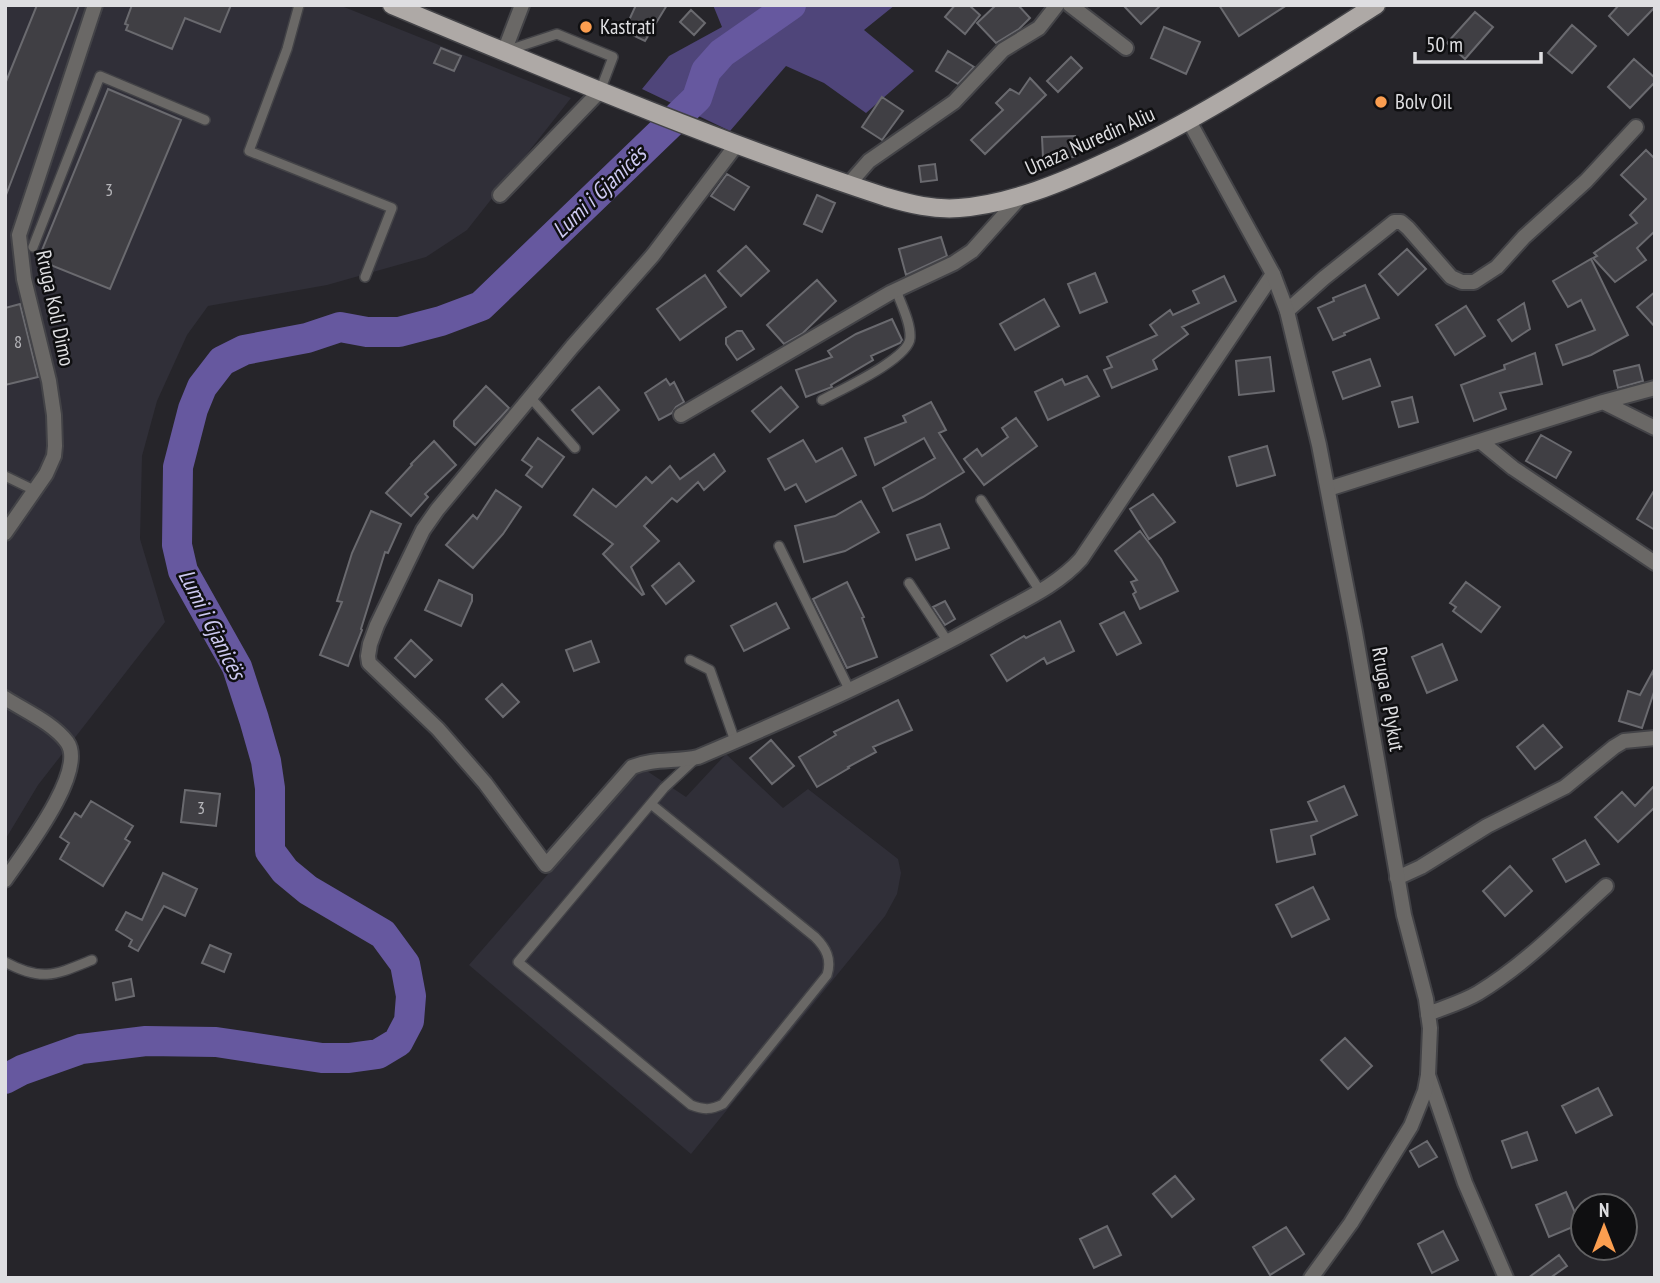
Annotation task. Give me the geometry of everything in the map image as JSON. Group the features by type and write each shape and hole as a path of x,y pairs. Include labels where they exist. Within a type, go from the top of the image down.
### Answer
{"main road":[{"name":"Unaza Nuredin Aliu","path":"392,5 731,142 848,185 911,205 936,208 959,208 1022,195 1082,174 1189,121 1240,92 1369,7"}],"street":[{"name":"Rruga Koli Dimo","path":"5,533 46,474 54,456 54,415 49,381 24,279 19,235 95,5"},
{"path":"504,51 522,5"},
{"path":"848,185 869,161 926,124 954,102 1003,50 1039,29 1058,5"},
{"path":"1070,5 1126,48"},
{"path":"500,195 600,91"},
{"name":"Rruga e Plykut","path":"1189,121 1273,274 1287,311 1328,489 1397,878 1428,1014 1431,1045 1428,1076 1418,1109 1406,1134 1351,1223 1311,1278"},
{"path":"1287,311 1394,222 1401,222 1408,228 1451,277 1462,282 1474,282 1497,267 1524,237 1586,181 1636,127"},
{"path":"731,142 653,255 617,294 437,510 423,530 370,645 369,663 438,729 485,783 546,865 632,767 652,761 698,757 850,691 948,642 1060,579 1081,559 1273,274"},
{"path":"681,415 895,290 954,263 972,251 1022,195"},
{"path":"1328,489 1655,388"},
{"path":"1603,402 1655,428"},
{"path":"1480,442 1513,468 1655,563"},
{"path":"5,698 62,737 72,753 70,768 59,796 5,880"},
{"path":"1397,878 1421,867 1487,826 1565,787 1624,741 1655,738"},
{"path":"1428,1014 1476,994 1501,977 1531,954 1606,886"},
{"path":"1428,1076 1465,1183 1506,1278"}],"lane":[{"path":"299,5 287,49 250,151 392,208 365,277"},
{"path":"504,51 557,34 613,57 600,91"},
{"name":"Rruga Koli Dimo","path":"33,247 100,76 205,120"},
{"path":"42,162 63,170"},
{"path":"822,400 890,362 906,349 911,341 910,331 895,290"},
{"path":"530,397 575,448"},
{"path":"5,476 34,490"},
{"path":"981,500 1040,590"},
{"path":"779,546 850,691"},
{"path":"909,583 948,642"},
{"path":"690,660 710,670 735,741"},
{"path":"651,804 815,937 829,956 830,967 827,975 723,1104 713,1109 691,1105 518,962 651,804 677,774 698,757"},
{"path":"5,962 29,973 42,975 58,973 92,960"}],"shaded area":[{"path":"5,5 339,5 571,98 467,230 426,257 327,285 208,306 187,335 157,401 142,456 140,539 165,622 38,785 5,840"},
{"path":"713,5 895,5 864,30 914,71 866,113 824,83 786,66 730,131 642,89 669,56 722,27"},
{"path":"726,754 783,808 808,789 898,859 901,873 897,894 885,916 691,1154 469,965 641,767 686,797"}],"building":[{"path":"37,5 79,5 6,195 5,84"},
{"path":"132,5 231,5 220,32 185,18 172,49 126,30 128,25 125,24"},
{"path":"636,5 667,5 645,41 624,31"},
{"path":"955,5 969,5 980,15 965,34 945,17"},
{"path":"996,5 1018,5 1030,18 1019,29 996,43 977,23"},
{"path":"1123,5 1161,5 1141,24"},
{"path":"1219,5 1287,5 1239,36"},
{"path":"1619,5 1655,7 1628,35 1609,16"},
{"path":"691,10 705,23 694,35 680,22"},
{"path":"1475,12 1493,27 1465,59 1447,43"},
{"path":"1572,25 1596,46 1572,73 1548,53"},
{"path":"1164,27 1200,42 1186,74 1151,58"},
{"path":"441,48 461,56 454,71 434,63"},
{"path":"948,51 974,67 958,84 936,71"},
{"path":"1071,57 1082,68 1058,92 1047,81"},
{"path":"1634,59 1655,78 1655,82 1630,108 1608,87"},
{"path":"1030,78 1046,95 985,154 971,140 1003,110 996,103 1010,89 1019,94"},
{"path":"108,89 181,120 110,289 38,260"},
{"path":"882,97 903,111 882,140 862,127"},
{"path":"1075,136 1075,157 1043,158 1042,137"},
{"path":"1646,150 1655,159 1655,231 1637,248 1646,260 1615,282 1593,258 1597,256 1594,253 1637,223 1630,215 1646,199 1621,175"},
{"path":"935,164 937,180 921,182 919,166"},
{"path":"727,174 749,187 734,210 711,196"},
{"path":"817,195 835,203 822,232 804,224"},
{"path":"941,237 947,256 906,275 899,249"},
{"path":"746,246 769,271 741,296 718,271"},
{"path":"1407,249 1426,269 1398,295 1379,274"},
{"path":"1591,259 1628,335 1591,355 1563,365 1556,345 1595,330 1581,300 1568,307 1553,281"},
{"path":"1095,273 1107,302 1080,313 1068,284"},
{"path":"705,275 726,307 680,340 657,309"},
{"path":"1224,276 1236,301 1182,327 1188,334 1153,360 1157,369 1112,388 1104,370 1112,367 1107,357 1157,335 1150,325 1170,310 1173,315 1199,303 1193,291"},
{"path":"817,280 836,301 803,333 784,344 767,325"},
{"path":"1365,285 1379,318 1333,340 1318,308 1334,301 1333,298"},
{"path":"1655,292 1655,327 1637,307"},
{"path":"1044,299 1059,326 1015,350 1000,324"},
{"path":"1524,303 1530,329 1512,341 1498,320"},
{"path":"20,304 38,377 5,385 5,308"},
{"path":"1466,306 1485,336 1455,355 1436,325"},
{"path":"892,319 902,340 900,343 871,356 873,360 831,385 832,387 806,397 796,370 832,357 828,351 856,334"},
{"path":"742,331 754,349 737,360 726,344 726,338"},
{"path":"1535,353 1542,384 1500,393 1506,409 1474,421 1461,385 1505,369 1504,365"},
{"path":"1270,357 1274,391 1239,395 1236,361"},
{"path":"1370,359 1380,386 1343,399 1333,372"},
{"path":"1639,365 1643,381 1618,388 1614,371"},
{"path":"1087,376 1099,396 1048,420 1035,392 1062,379 1065,385"},
{"path":"666,379 670,385 674,382 684,402 659,420 645,393"},
{"path":"486,386 509,408 475,445 454,426 454,421"},
{"path":"599,387 619,410 593,434 572,410"},
{"path":"781,387 798,407 770,432 752,411"},
{"path":"1412,397 1418,422 1399,427 1392,402"},
{"path":"931,402 946,430 939,433 964,472 923,497 893,511 883,488 935,458 924,438 875,465 865,438 906,422 903,416"},
{"path":"1016,418 1037,446 984,485 964,459 977,449 982,456 1008,437 1002,428"},
{"path":"1541,435 1571,452 1556,478 1526,461"},
{"path":"538,438 564,457 542,487 526,475 532,467 522,460"},
{"path":"803,440 816,462 842,448 856,475 806,502 796,484 785,490 768,459"},
{"path":"434,441 456,465 425,494 428,497 411,516 386,493"},
{"path":"1267,446 1275,475 1237,486 1229,457"},
{"path":"714,454 725,471 704,490 698,482 677,502 672,498 644,526 659,541 631,567 644,594 642,595 603,554 613,544 574,515 593,489 616,507 646,477 652,483 670,466 680,479"},
{"path":"1655,489 1655,530 1637,519"},
{"path":"496,490 521,507 503,534 473,568 446,545 473,515 477,519"},
{"path":"1153,494 1175,522 1149,539 1130,509"},
{"path":"861,501 879,532 845,551 804,562 795,526 835,516"},
{"path":"371,511 401,524 388,553 385,552 362,630 348,666 320,655 342,602 337,601 352,553"},
{"path":"940,524 949,548 916,560 907,535"},
{"path":"1140,531 1161,559 1178,591 1140,609 1131,582 1137,580 1115,551"},
{"path":"679,563 694,581 666,604 652,586"},
{"path":"439,580 472,595 461,626 425,610"},
{"path":"847,582 864,617 862,618 877,657 847,668 813,599"},
{"path":"1466,582 1500,607 1481,632 1453,611 1456,607 1450,603"},
{"path":"945,601 955,619 945,625 933,607"},
{"path":"776,603 789,628 744,651 731,626"},
{"path":"1124,612 1141,643 1117,655 1100,624"},
{"path":"1060,621 1074,651 1047,664 1044,658 1007,681 991,655 1024,636 1026,638"},
{"path":"411,640 432,660 415,677 395,658"},
{"path":"591,641 599,662 574,671 566,650"},
{"path":"1442,644 1457,680 1427,693 1412,657"},
{"path":"1653,671 1655,689 1642,728 1619,721 1628,691 1640,695"},
{"path":"502,684 519,702 503,717 486,699"},
{"path":"898,700 912,730 873,747 876,752 817,787 799,757 836,735 834,732"},
{"path":"1543,725 1562,747 1535,769 1517,747"},
{"path":"771,740 794,766 772,784 750,758"},
{"path":"1655,785 1655,807 1618,842 1595,817 1622,792 1635,806"},
{"path":"1344,786 1357,815 1311,836 1315,854 1277,862 1271,830 1317,821 1308,802"},
{"path":"185,790 220,794 216,826 181,822"},
{"path":"91,801 133,826 125,839 130,842 103,886 60,859 69,843 60,837 75,813 81,817"},
{"path":"1585,840 1599,864 1566,882 1553,859"},
{"path":"1510,866 1532,891 1505,916 1483,891"},
{"path":"163,873 197,889 185,916 164,906 138,951 129,946 132,940 116,930 126,912 142,920"},
{"path":"1313,887 1329,919 1292,937 1276,905"},
{"path":"210,945 231,954 224,972 202,963"},
{"path":"131,979 134,996 116,1000 113,983"},
{"path":"1345,1038 1372,1066 1348,1089 1321,1060"},
{"path":"1598,1088 1612,1115 1576,1133 1562,1106"},
{"path":"1527,1132 1537,1160 1512,1168 1502,1141"},
{"path":"1427,1141 1437,1157 1419,1167 1410,1151"},
{"path":"1175,1176 1194,1199 1172,1217 1153,1194"},
{"path":"1566,1192 1569,1199 1569,1229 1549,1237 1536,1205"},
{"path":"1107,1226 1121,1255 1094,1268 1080,1239"},
{"path":"1286,1227 1304,1254 1270,1275 1253,1247"},
{"path":"1443,1231 1458,1260 1432,1273 1418,1244"},
{"path":"1559,1255 1567,1266 1550,1278 1528,1278"}],"waterway":[{"name":"Lumi i Gjanicës","path":"5,1079 22,1070 81,1049 146,1041 216,1042 322,1058 378,1054 398,1042 409,1021 411,996 405,964 383,934 308,890 285,871 270,851 270,788 266,761 254,719 237,667 183,571 177,545 178,467 193,409 202,387 222,361 244,350 307,338 340,327 367,332 399,332 441,321 481,306 697,98 706,71 722,53 791,5"}],"place":[{"name":"Kastrati","path":"586,27"},
{"name":"Bolv Oil","path":"1381,102"}]}
